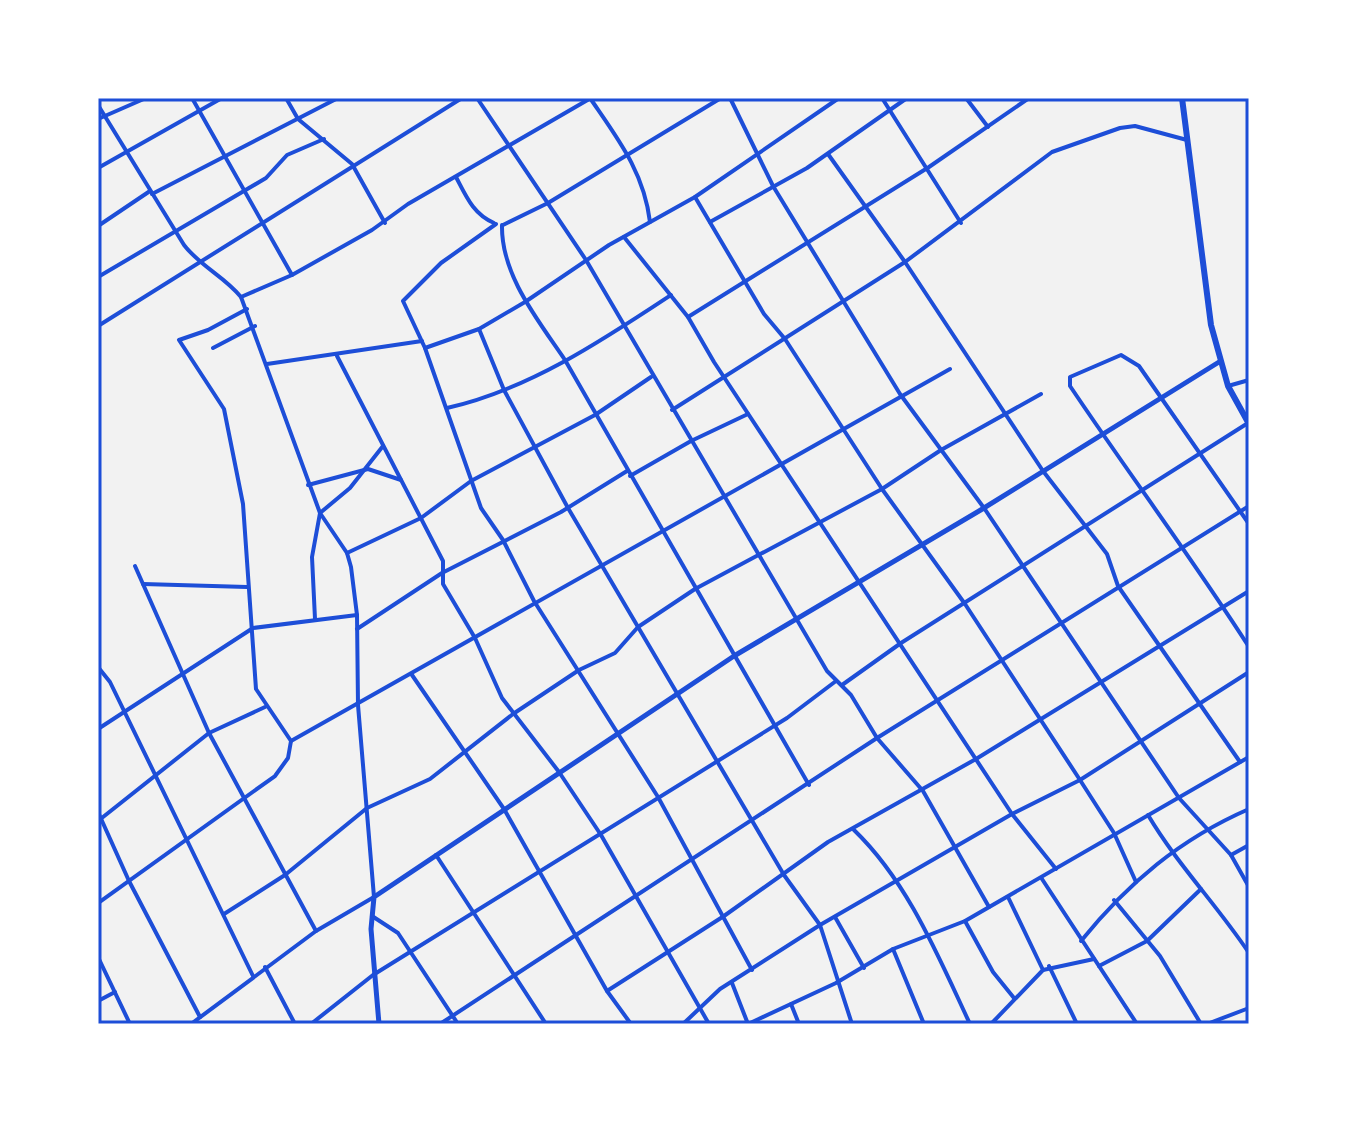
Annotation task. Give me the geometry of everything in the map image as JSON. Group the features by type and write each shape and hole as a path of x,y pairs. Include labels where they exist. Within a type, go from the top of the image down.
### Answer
{"main road":[{"path":"1182,98 1211,325 1228,386 1248,423"}],"street":[{"path":"98,119 146,98"},
{"path":"192,98 292,275"},
{"path":"98,168 222,98"},
{"path":"286,98 298,119 352,164 385,223"},
{"path":"98,226 151,193 228,158 338,98"},
{"path":"98,326 352,164 462,98"},
{"path":"477,98 586,260 651,377 797,621 877,738 923,791 989,907"},
{"path":"241,297 292,275 385,223 408,204 591,98 630,155 643,182 650,222"},
{"path":"721,98 548,203 499,224 441,263 403,301 423,340 481,508 503,540 534,601 658,797 752,970"},
{"path":"730,98 773,186 900,394 984,508 1179,798 1231,855 1249,887"},
{"path":"425,348 479,329 525,302 586,260 695,197 756,152 839,98"},
{"path":"882,98 929,167 961,223"},
{"path":"710,222 828,154 907,98"},
{"path":"966,98 988,127"},
{"path":"688,317 929,167 1029,98"},
{"path":"98,105 174,231 201,263 241,297 255,326 308,485 320,513 347,553 357,615 358,705 374,897 373,975 379,1024"},
{"path":"672,410 905,262 1060,147 1135,126 1187,140"},
{"path":"98,277 266,178 287,155 324,139"},
{"path":"828,154 905,262 1043,471 1107,554 1118,586 1240,762"},
{"path":"456,177 470,204 483,218 499,224"},
{"path":"695,197 764,314 785,339 840,428 965,604 1080,780 1114,833 1136,882"},
{"path":"499,224 502,243 525,302 565,360 809,785"},
{"path":"624,237 688,317 781,465 939,699 1012,814 1056,869"},
{"path":"447,408 504,390 565,360 671,295"},
{"path":"247,309 208,330 179,340 224,409 243,504 247,587 253,628 252,668 256,689 265,707 291,741"},
{"path":"213,348 255,326"},
{"path":"479,329 504,390 568,508 784,875 820,925 836,983 852,1024"},
{"path":"267,364 337,356 423,340"},
{"path":"337,356 443,561 443,584 475,638 502,698 559,772 601,835 638,894 709,1024"},
{"path":"1249,524 1163,396 1139,366 1125,356 1074,373 1069,380 1070,386 1143,487 1179,548 1249,647"},
{"path":"191,1024 316,931 374,897 734,656 923,545 1219,362"},
{"path":"98,903 284,767 291,741 412,675 534,601 663,533 900,394 950,369"},
{"path":"347,553 421,518 471,481 535,444 595,415 651,377"},
{"path":"1228,386 1249,380"},
{"path":"224,914 285,875 367,808 418,786 467,753 513,714 579,670 615,653 638,627 695,589 882,489 941,450 1041,394"},
{"path":"357,629 442,573 691,441 749,414"},
{"path":"842,685 901,643 1248,423"},
{"path":"315,619 312,557 320,513 368,469 383,446"},
{"path":"308,485 368,469 382,471 402,481"},
{"path":"440,1024 1001,658 1249,506"},
{"path":"135,566 209,733 246,796 316,931"},
{"path":"143,584 247,587"},
{"path":"607,991 724,916 828,842 923,791 1249,591"},
{"path":"98,729 253,628 357,615"},
{"path":"98,667 110,682 253,976"},
{"path":"683,1024 714,994 820,925 1012,814 1080,780 1249,672"},
{"path":"412,675 504,809 607,991 631,1024"},
{"path":"311,1024 373,975 773,727 836,681"},
{"path":"99,820 209,733 265,707"},
{"path":"732,983 748,1024 836,983 893,949 965,921 1249,757"},
{"path":"1081,941 1114,900 1136,882 1208,827 1249,809"},
{"path":"98,812 99,820 198,1020"},
{"path":"1148,815 1171,855 1225,916 1249,953"},
{"path":"854,830 885,861 928,934 970,1024"},
{"path":"1231,855 1249,845"},
{"path":"436,855 546,1024"},
{"path":"1042,879 1137,1024"},
{"path":"1099,966 1147,941 1201,889"},
{"path":"1008,897 1043,970"},
{"path":"1114,900 1147,941 1204,1024 1249,1008"},
{"path":"372,916 398,933 458,1024"},
{"path":"835,917 864,968"},
{"path":"965,921 993,972 1014,998"},
{"path":"893,949 924,1024"},
{"path":"98,957 130,1024"},
{"path":"991,1024 1049,966 1094,959"},
{"path":"1049,966 1077,1024"},
{"path":"265,967 295,1024"},
{"path":"98,1001 115,992"},
{"path":"791,1004 799,1024"}]}
